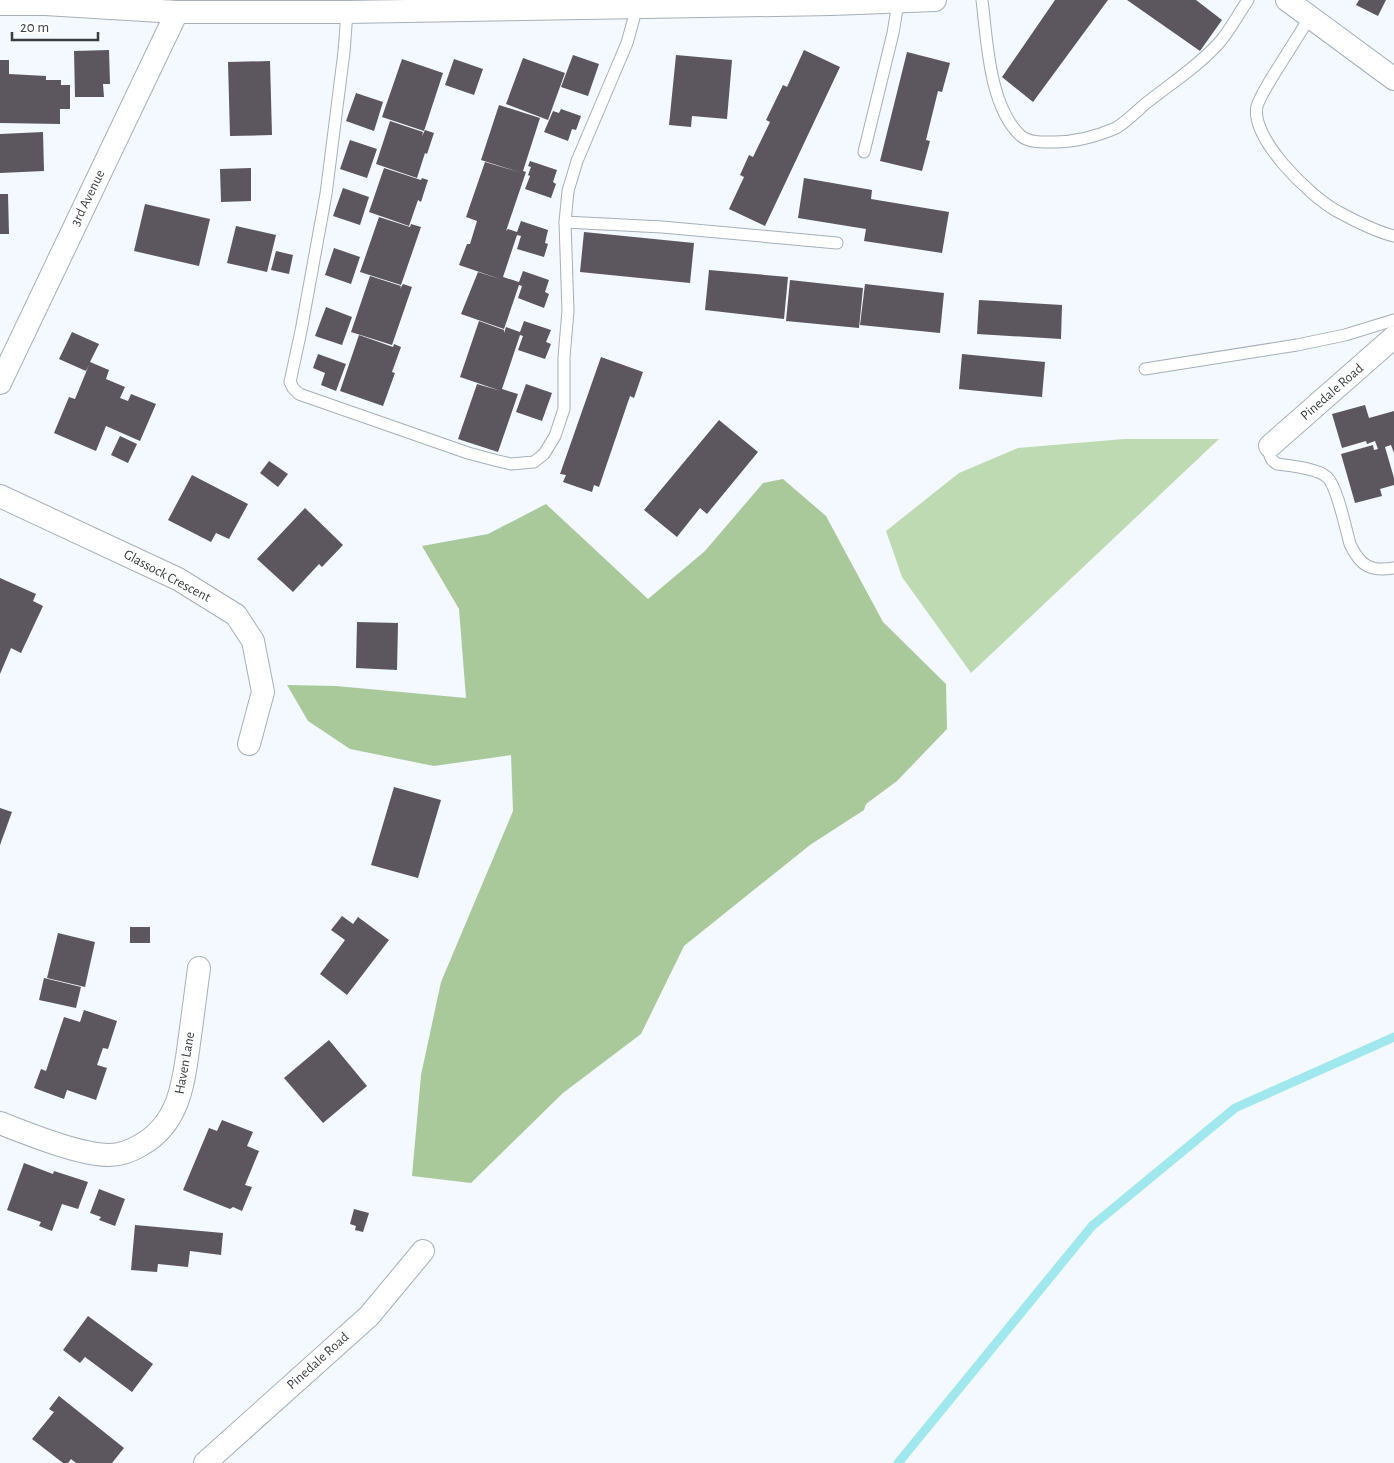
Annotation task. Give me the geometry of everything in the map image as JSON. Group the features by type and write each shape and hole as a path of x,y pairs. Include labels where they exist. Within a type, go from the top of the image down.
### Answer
{"street":[{"path":"0,4 45,2 177,12 347,12 637,7 714,3 898,3 936,0"},
{"path":"1287,0 1394,79"},
{"name":"3rd Avenue","path":"0,383 177,12"},
{"name":"Pinedale Road","path":"1270,446 1394,337"},
{"name":"Glassock Crescent","path":"0,496 178,579 236,616 253,641 263,692 249,744"},
{"name":"Haven Lane","path":"0,1123 79,1150 97,1154 124,1154 150,1141 169,1120 177,1106 183,1086 199,968"},
{"name":"Pinedale Road","path":"205,1463 369,1316 423,1251"}],"lane":[{"path":"982,0 988,59 994,84 1003,108 1012,124 1021,136 1034,142 1071,142 1092,137 1118,127 1219,44 1248,0"},
{"path":"864,152 893,33 898,3"},
{"path":"347,12 344,52 326,194 290,382 299,394 468,454 511,464 534,462 544,454 551,444 564,409 564,357 568,311 565,222 568,191 577,161 627,44 637,7"},
{"path":"1310,17 1260,98 1256,116 1259,128 1277,157 1294,178 1333,209 1382,233 1394,236"},
{"path":"565,222 662,227 836,243"},
{"path":"1145,369 1297,345 1344,335 1394,320"},
{"path":"1270,446 1269,453 1272,461 1316,472 1327,477 1333,485 1350,544 1354,553 1362,562 1376,570 1394,568"}],"green space":[{"path":"1124,439 1219,439 971,673 902,577 886,531 959,473 1018,448"},
{"path":"783,479 826,516 883,622 946,684 947,729 897,781 866,804 864,810 810,845 684,946 641,1034 563,1093 471,1183 412,1176 421,1075 441,982 513,811 511,755 434,766 350,749 308,721 287,685 336,686 466,698 459,609 422,546 488,534 546,504 648,599 705,551 763,483"}],"building":[{"path":"1055,0 1108,0 1033,102 1002,77"},
{"path":"1127,0 1196,0 1222,20 1200,51"},
{"path":"1359,0 1386,0 1378,16 1356,5"},
{"path":"109,50 110,84 103,84 104,97 75,97 74,51"},
{"path":"804,50 840,67 765,226 729,209 744,177 740,175 749,155 753,157 770,122 766,120 783,85 787,87"},
{"path":"907,52 950,63 942,92 938,91 926,140 930,141 922,171 880,161"},
{"path":"573,55 599,64 588,96 561,87"},
{"path":"676,55 732,60 727,119 692,116 691,127 669,125"},
{"path":"523,58 565,73 548,120 506,104"},
{"path":"402,59 443,73 424,131 382,117"},
{"path":"454,59 483,69 474,95 445,85"},
{"path":"0,60 9,60 9,74 46,76 46,80 61,80 61,85 70,85 70,109 60,109 60,124 0,123"},
{"path":"270,61 272,135 230,136 228,62"},
{"path":"356,93 383,102 374,131 346,121"},
{"path":"499,105 540,118 523,171 526,172 506,231 508,229 517,232 521,221 548,230 545,243 548,244 544,257 517,249 521,236 517,235 503,277 519,282 523,271 549,280 545,292 549,294 544,308 518,298 522,286 519,285 504,329 461,314 478,272 503,280 459,265 467,244 470,244 477,221 466,217 485,162 522,173 481,160"},
{"path":"561,109 581,116 576,130 572,129 568,141 544,132 553,111 559,113"},
{"path":"390,121 423,132 422,136 425,130 434,133 417,178 376,164"},
{"path":"43,132 44,171 0,173 0,134"},
{"path":"350,140 377,149 367,178 340,169"},
{"path":"530,161 557,170 553,182 556,184 551,198 525,189 530,176 528,175 531,167 528,166"},
{"path":"251,168 251,201 221,202 220,169"},
{"path":"384,168 421,180 422,178 428,180 421,202 418,200 409,226 369,212"},
{"path":"804,178 872,190 871,199 949,212 942,253 864,241 866,229 798,218"},
{"path":"343,188 369,197 360,225 333,216"},
{"path":"0,194 8,194 9,234 0,234"},
{"path":"145,204 210,219 199,266 134,251"},
{"path":"379,217 410,227 411,224 421,227 401,285 360,272"},
{"path":"236,226 276,235 267,272 227,263"},
{"path":"584,232 694,243 690,283 580,272"},
{"path":"334,248 360,257 351,284 325,275"},
{"path":"276,251 293,255 289,274 271,270"},
{"path":"709,270 788,277 784,319 705,310"},
{"path":"370,276 401,286 400,289 403,284 412,287 392,345 351,332"},
{"path":"790,280 863,288 859,328 786,321"},
{"path":"865,284 944,293 940,333 860,325"},
{"path":"979,300 1062,305 1061,339 977,334"},
{"path":"326,307 352,317 342,345 315,336"},
{"path":"479,321 504,330 504,333 506,327 520,332 524,321 551,330 546,342 551,344 545,359 518,350 523,336 520,335 502,389 518,394 498,452 458,439 477,384 501,391 460,377"},
{"path":"72,332 99,344 90,362 109,370 106,379 125,387 120,398 128,401 131,394 156,404 140,441 106,426 96,451 54,433 69,397 75,399 89,365 86,371 59,359"},
{"path":"359,335 393,347 394,344 401,347 392,372 395,373 383,406 340,391"},
{"path":"318,354 346,364 336,391 321,385 325,373 313,368"},
{"path":"962,354 1045,362 1042,397 959,389"},
{"path":"601,357 643,372 634,398 630,396 599,487 594,485 592,492 563,482 566,475 560,474"},
{"path":"526,384 552,393 542,421 516,412"},
{"path":"1365,405 1369,418 1394,411 1394,453 1391,445 1385,447 1394,478 1394,485 1380,489 1382,496 1355,503 1341,454 1373,445 1374,450 1378,449 1375,441 1367,444 1366,441 1342,448 1332,414"},
{"path":"719,420 758,452 707,514 700,508 677,537 644,510"},
{"path":"120,436 137,444 128,463 111,455"},
{"path":"269,461 288,474 278,487 260,473"},
{"path":"192,475 248,504 229,539 216,533 211,542 168,520"},
{"path":"305,508 343,545 322,567 319,564 293,592 257,559"},
{"path":"0,578 36,594 33,601 43,606 21,653 11,648 0,674"},
{"path":"357,622 398,623 397,670 356,668"},
{"path":"394,787 441,800 418,878 371,865"},
{"path":"0,808 12,812 0,845"},
{"path":"342,916 353,924 358,917 389,940 347,995 320,974 345,940 331,930"},
{"path":"130,927 150,927 150,943 130,943"},
{"path":"58,933 95,942 85,987 47,978"},
{"path":"44,978 81,987 76,1008 39,1000"},
{"path":"84,1010 117,1021 108,1049 103,1048 97,1065 107,1068 96,1100 67,1090 64,1099 34,1088 41,1069 46,1071 64,1017 80,1022"},
{"path":"329,1040 367,1086 323,1123 284,1078"},
{"path":"222,1120 253,1132 247,1146 259,1151 245,1185 252,1187 242,1211 233,1207 230,1209 183,1190 209,1128 217,1131"},
{"path":"24,1163 53,1174 54,1171 88,1182 78,1209 62,1204 52,1231 39,1226 41,1222 7,1210"},
{"path":"99,1189 125,1199 115,1226 99,1220 101,1217 90,1213"},
{"path":"354,1209 369,1213 363,1232 355,1230 356,1226 350,1224"},
{"path":"135,1225 223,1233 221,1255 190,1251 188,1267 158,1264 157,1272 131,1270"},
{"path":"88,1316 153,1364 132,1392 85,1357 80,1363 63,1350"},
{"path":"59,1396 124,1448 112,1463 76,1463 71,1459 68,1463 63,1463 32,1439 54,1412 49,1409"}],"waterway":[{"path":"898,1463 1092,1226 1235,1108 1394,1037"}]}
